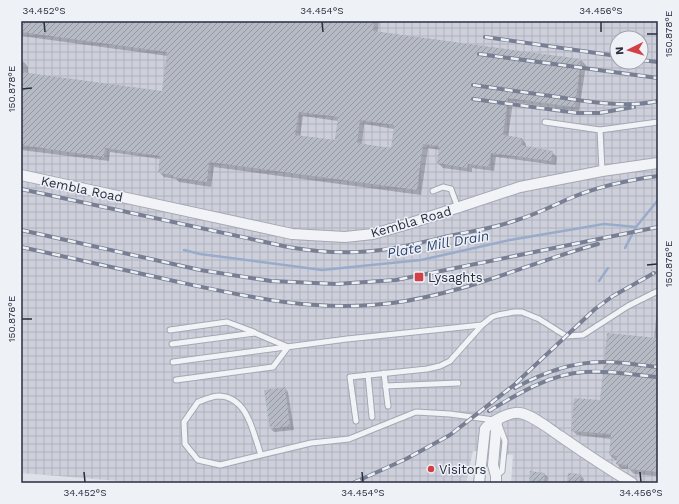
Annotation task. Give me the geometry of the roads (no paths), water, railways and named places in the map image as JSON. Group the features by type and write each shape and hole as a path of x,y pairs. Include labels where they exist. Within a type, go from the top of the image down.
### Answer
{"street":[{"name":"Kembla Road","path":"21,175 273,231 311,236 345,237 374,234 520,187 602,171 658,163"},
{"path":"480,483 485,429 497,420 514,412 525,414 536,420 610,470 632,483"},
{"path":"496,479 493,465 497,420"},
{"path":"481,464 493,465"},
{"path":"474,483 481,464"}],"lane":[{"path":"545,122 600,130 658,122"},
{"path":"600,130 602,171"},
{"path":"433,191 443,187 451,189 458,208"},
{"path":"356,421 350,377 427,369 445,364 455,356 482,325 492,317 514,312 522,312 539,319 566,336 583,335 628,306 658,291"},
{"path":"170,330 227,322 288,347"},
{"path":"173,362 355,338 482,325"},
{"path":"172,344 255,333"},
{"path":"176,380 273,367 288,347"},
{"path":"384,373 388,406"},
{"path":"368,375 372,417"},
{"path":"385,386 458,383"},
{"path":"261,455 246,413 236,400 218,396 198,402 184,422 185,444 198,460 220,465 311,443 349,439 416,412 450,414 497,420 505,441 502,471 496,479"}],"waterway":[{"name":"Plate Mill Drain","path":"184,250 200,254 322,270 421,260 510,240 604,224 636,227 658,200"},
{"path":"625,248 636,227"},
{"path":"599,281 608,268"}],"railway":[{"path":"485,37 609,55"},
{"path":"479,54 658,78"},
{"path":"649,61 658,62"},
{"path":"473,85 608,104 633,104 658,101"},
{"path":"473,99 578,113 599,113 634,107"},
{"path":"21,189 288,247 305,250 348,252 369,251 415,244 509,223 594,190 658,176"},
{"path":"21,230 200,270 271,281 336,284 396,280 658,227"},
{"path":"21,247 256,298 310,305 364,306 419,299 445,293 598,244"},
{"path":"353,483 406,459 450,435 514,385 595,309 613,296 654,273"},
{"path":"515,388 547,373 580,364 610,362 658,367"},
{"path":"489,411 535,386 559,376 585,372 603,372 658,377"}],"place":[{"name":"Lysaghts","path":"419,277"},
{"name":"Visitors","path":"431,469"}]}
